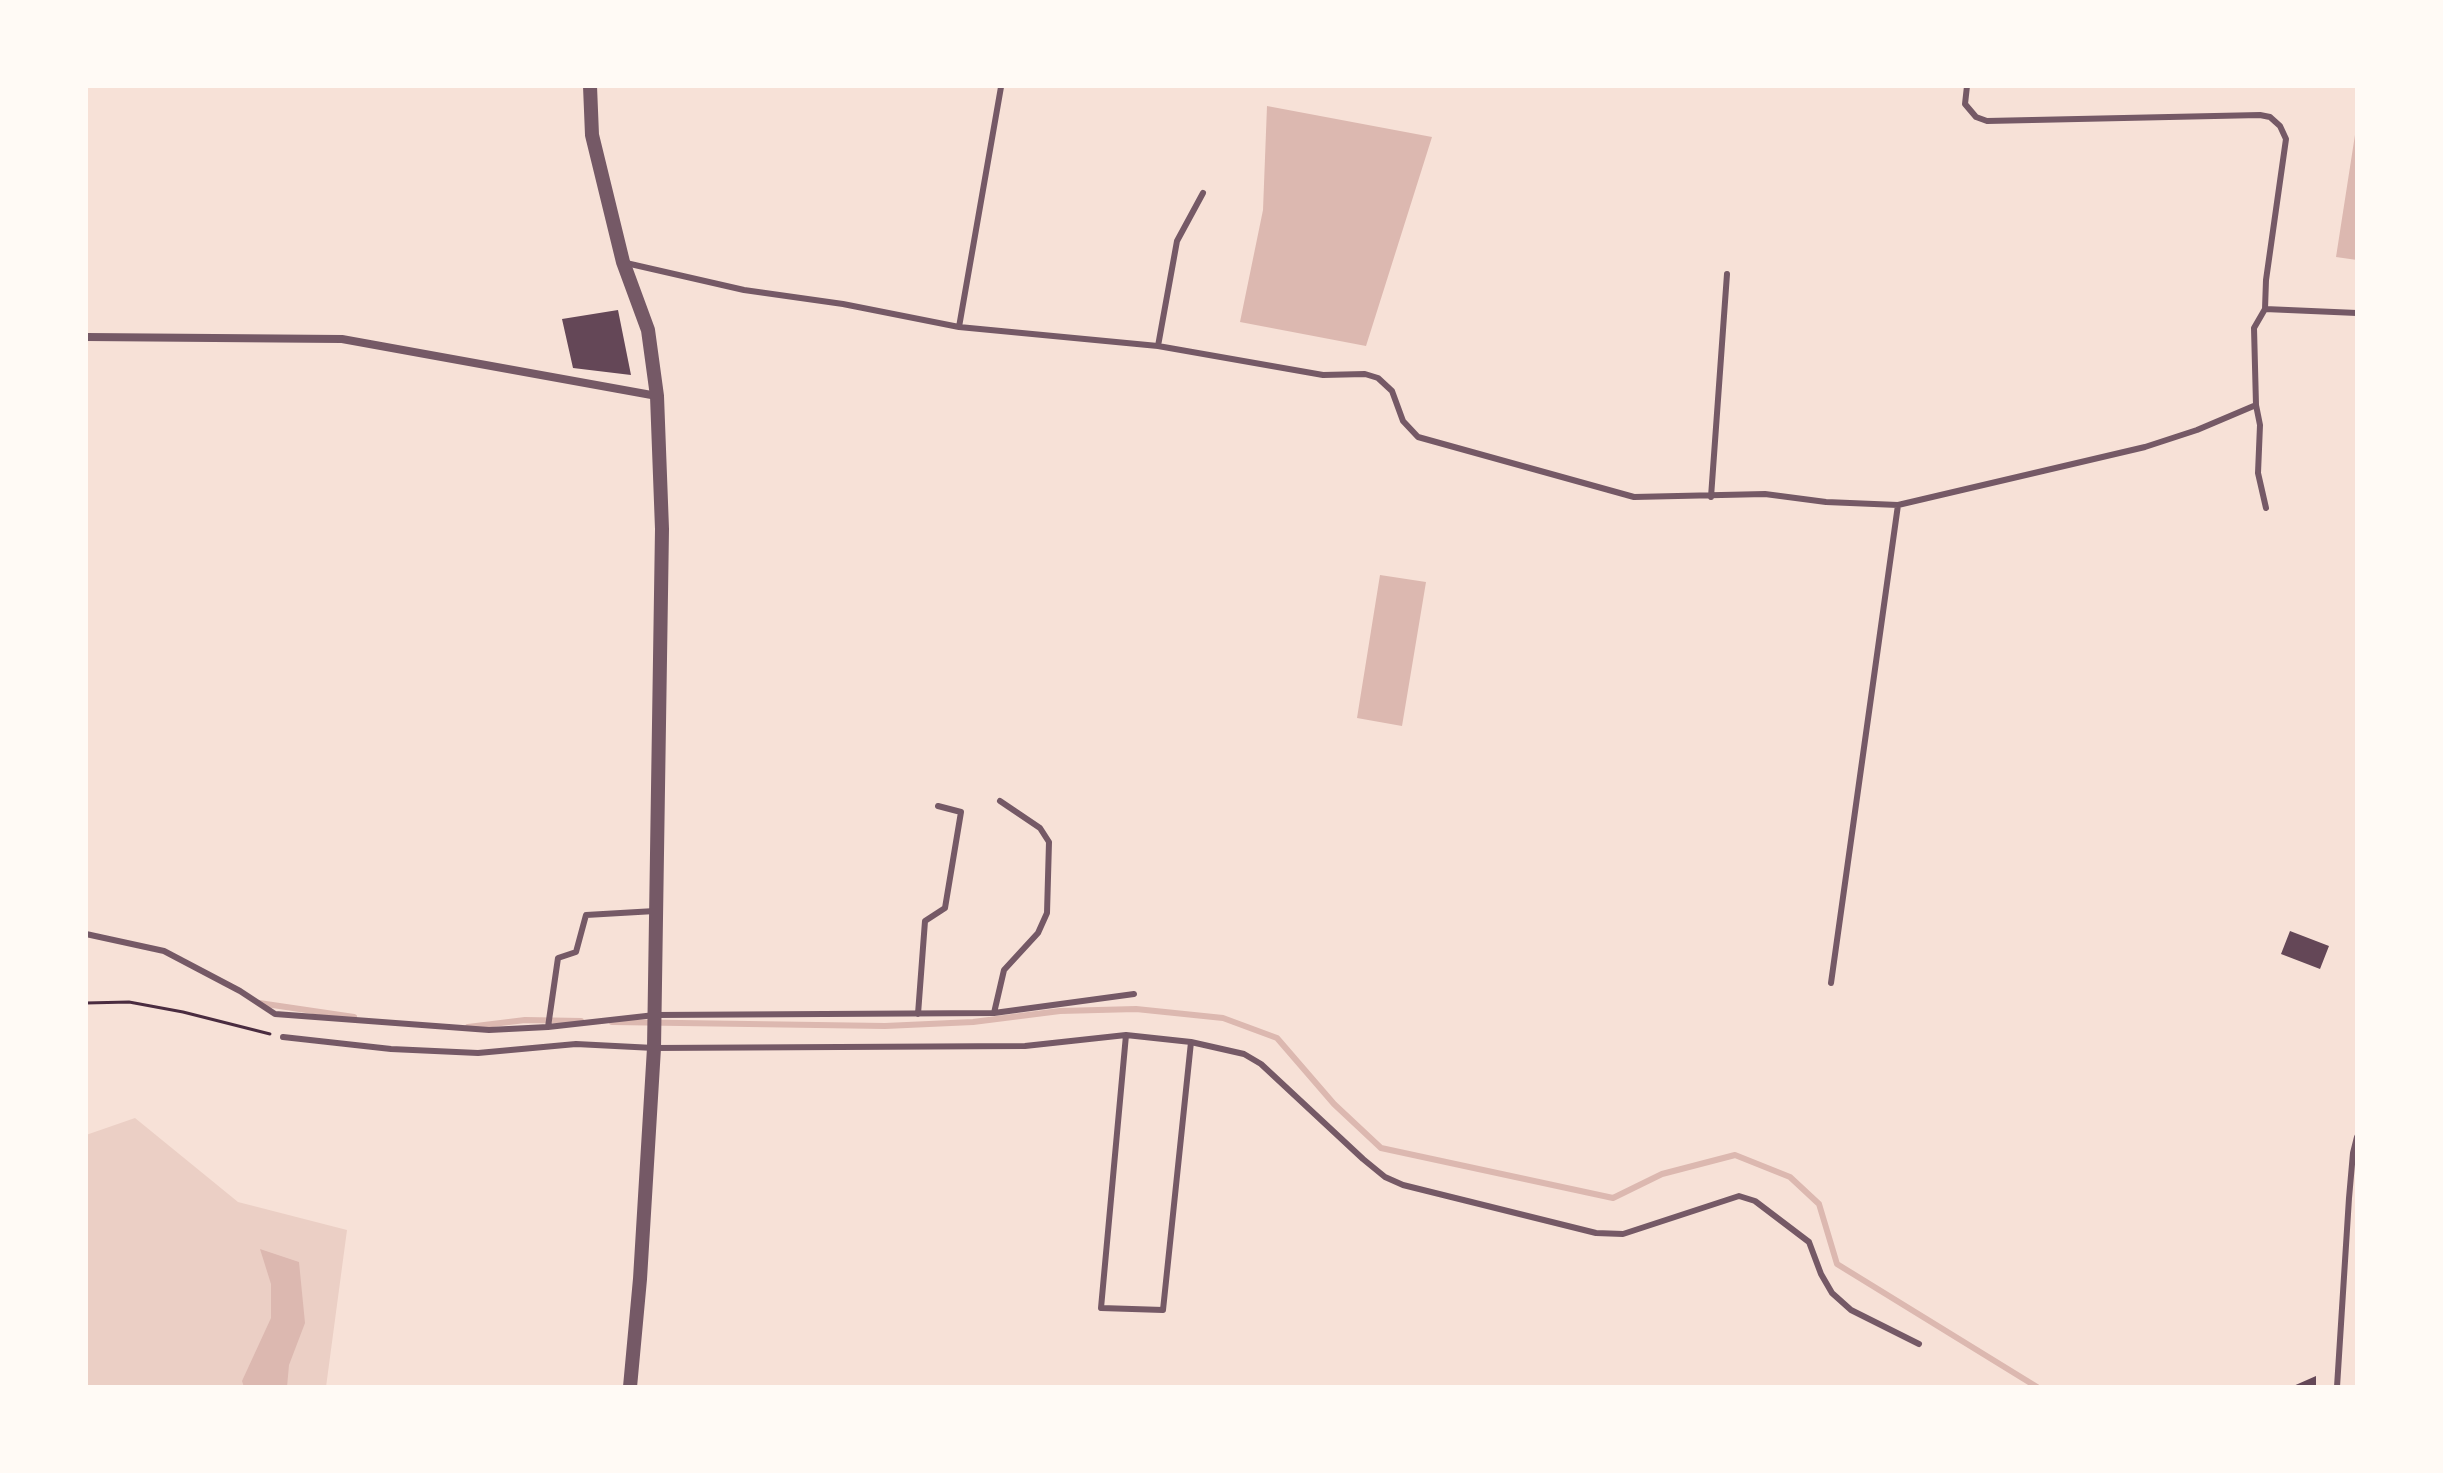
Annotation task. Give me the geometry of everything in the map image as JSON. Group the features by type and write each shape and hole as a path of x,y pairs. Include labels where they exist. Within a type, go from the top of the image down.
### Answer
{"street":[{"path":"590,86 592,135 623,262 648,330 657,396 662,529 654,1048 630,1387"},
{"path":"86,337 342,339 657,396"}],"lane":[{"path":"1967,86 1965,104 1976,117 1987,121 2260,115 2270,117 2280,126 2286,139 2266,280 2265,309 2254,328 2256,405 2260,425 2258,473 2266,508"},
{"path":"959,327 1001,87"},
{"path":"1158,346 1177,241 1203,193"},
{"path":"623,262 744,290 843,304 959,327 1158,346 1323,375 1365,374 1378,378 1392,391 1403,421 1418,437 1634,497 1765,494 1826,502 1898,505 2145,447 2197,430 2256,405"},
{"path":"1711,497 1727,274"},
{"path":"2265,309 2357,313"},
{"path":"1831,983 1898,505"},
{"path":"994,1013 1004,970 1038,933 1047,913 1049,842 1040,828 1000,801"},
{"path":"918,1014 925,921 945,908 961,812 938,806"},
{"path":"548,1027 558,958 576,952 586,915 657,911"},
{"path":"86,934 164,951 240,991 275,1014 489,1030 655,1015 994,1013 1134,994"},
{"path":"283,1037 391,1049 478,1053 576,1044 654,1048 1025,1046 1126,1035 1191,1042 1244,1054 1261,1064 1363,1159 1385,1177 1403,1185 1596,1233 1623,1234 1739,1196 1755,1201 1809,1242 1832,1293 1851,1310 1919,1344"},
{"path":"1126,1035 1101,1308 1163,1310 1191,1042"},
{"path":"2337,1387 2350,1183 2357,1137"}],"path":[{"path":"86,1003 129,1002 283,1037"}],"shaded area":[{"path":"1267,106 1432,137 1366,346 1240,322 1263,210"},
{"path":"2357,122 2357,260 2336,257"},
{"path":"1380,575 1426,582 1402,726 1357,718"},
{"path":"135,1118 238,1202 347,1230 326,1387 86,1387 86,1135"},
{"path":"260,1249 299,1262 305,1323 289,1365 287,1387 244,1387 242,1381 271,1318 271,1284"}],"building":[{"path":"618,310 631,375 573,368 562,319"},
{"path":"2290,931 2329,946 2320,969 2281,954"},
{"path":"2316,1376 2316,1387 2291,1387"}],"waterway":[{"path":"259,1003 354,1017"},
{"path":"612,1022 885,1026 973,1022 1060,1011 1136,1009 1223,1018 1277,1038 1334,1104 1381,1148 1613,1198 1662,1174 1735,1155 1790,1177 1819,1204 1837,1264 2037,1387"},
{"path":"468,1027 525,1020 581,1021"}]}
